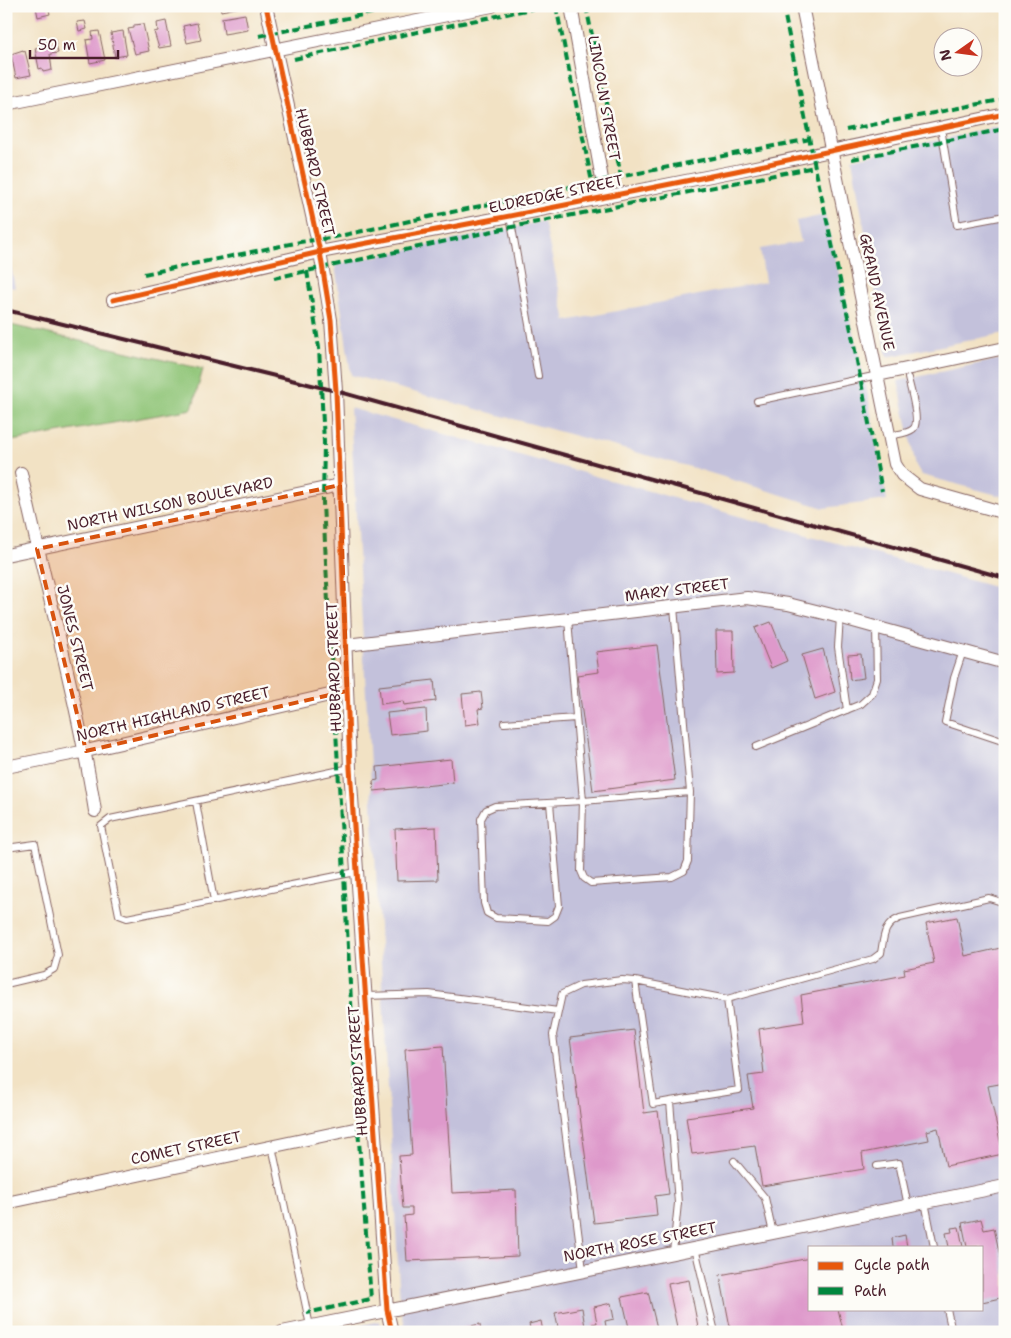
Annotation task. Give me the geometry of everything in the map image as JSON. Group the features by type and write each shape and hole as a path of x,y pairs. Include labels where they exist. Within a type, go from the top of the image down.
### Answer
{"street":[{"name":"HUBBARD STREET","path":"266,6 320,252 331,320 336,391 350,768 356,872 387,1310 392,1332"},
{"path":"6,104 473,8 492,6"},
{"name":"LINCOLN STREET","path":"571,6 605,196"},
{"name":"GRAND AVENUE","path":"802,6 895,464 902,475 914,486 1005,512"},
{"name":"ELDREDGE STREET","path":"113,300 320,252 832,152 1005,114"},
{"path":"878,375 1005,348"},
{"name":"JONES STREET","path":"22,473 37,548 86,751 95,810"},
{"name":"NORTH WILSON BOULEVARD","path":"6,555 340,485"},
{"name":"MARY STREET","path":"346,645 747,598 788,604 840,617 1005,663"},
{"name":"NORTH HIGHLAND STREET","path":"6,767 86,751 347,691"},
{"name":"COMET STREET","path":"6,1202 373,1125"},
{"name":"NORTH ROSE STREET","path":"282,1332 1005,1186"}],"lane":[{"path":"941,128 957,225 1005,216"},
{"path":"510,216 538,376"},
{"path":"758,401 878,375"},
{"path":"889,436 911,431 916,427 917,420 908,378"},
{"path":"568,619 583,801 581,871 584,878 591,883 672,877 684,871 688,861 690,792 674,606"},
{"path":"840,617 838,647 847,710"},
{"path":"756,746 861,704 872,694 877,679 876,627"},
{"path":"963,651 954,678 945,722 1005,742"},
{"path":"504,722 576,718"},
{"path":"350,768 110,819 101,826 119,915 127,918 356,872"},
{"path":"550,803 559,906 555,916 548,921 496,918 487,913 484,903 481,819 486,810 495,806 690,792"},
{"path":"196,802 214,901"},
{"path":"6,848 35,844 58,955 54,970 44,975 6,984"},
{"path":"583,1270 553,1036 562,994 581,985 622,980 727,999 873,958 881,953 885,930 891,922 900,918 989,898 1005,903"},
{"path":"635,981 653,1104 739,1090 727,999"},
{"path":"366,996 429,994 558,1011"},
{"path":"670,1101 678,1203 673,1252"},
{"path":"272,1146 310,1326"},
{"path":"734,1160 765,1198 772,1232"},
{"path":"877,1166 899,1163 908,1206"},
{"path":"925,1202 934,1246"},
{"path":"695,1248 715,1332"},
{"path":"947,1310 952,1332"}],"highlighted area":[{"path":"340,485 347,691 86,751 37,549"}],"shaded area":[{"path":"1005,125 1005,333 887,357 852,159"},
{"path":"825,215 866,386 887,500 824,508 694,468 351,375 335,265 544,221 566,321 765,282 760,249 801,242 796,221"},
{"path":"6,241 15,288 6,286"},
{"path":"1005,358 1005,497 922,475 916,467 898,381"},
{"path":"350,408 1005,590 1005,1332 406,1332 400,1302"},
{"path":"380,1321 382,1332 330,1332"}],"green space":[{"path":"6,324 203,369 192,409 6,442"}],"building":[{"path":"48,6 50,14 38,17 36,7"},
{"path":"220,6 241,6 241,7 221,11"},
{"path":"245,14 248,30 224,34 222,18"},
{"path":"85,21 87,29 79,31 77,22"},
{"path":"166,21 171,46 159,48 154,32 158,31 157,23"},
{"path":"197,23 201,40 187,43 183,26"},
{"path":"143,24 149,51 135,54 128,29 134,28 134,25"},
{"path":"99,31 105,60 90,63 86,40 93,39 92,32"},
{"path":"123,31 127,55 115,57 111,33"},
{"path":"55,40 58,53 50,54 52,70 43,72 42,68 39,69 35,48 40,47 39,44"},
{"path":"23,50 23,52 25,51 31,75 16,78 11,54"},
{"path":"771,622 787,661 771,668 755,628"},
{"path":"716,631 733,631 734,673 717,674"},
{"path":"657,645 675,780 593,791 577,675 599,672 596,652"},
{"path":"823,649 835,692 815,699 802,655"},
{"path":"861,654 864,678 850,680 848,655"},
{"path":"434,680 436,701 404,705 403,701 381,704 379,686"},
{"path":"481,692 483,708 478,709 480,723 465,725 462,694"},
{"path":"426,709 427,731 390,735 387,713"},
{"path":"451,759 453,783 374,791 373,781 378,780 377,767"},
{"path":"436,827 438,880 397,881 395,829"},
{"path":"957,917 965,956 1005,947 1005,1083 988,1086 1003,1154 946,1166 938,1128 927,1131 929,1140 862,1153 864,1169 762,1186 755,1146 692,1154 686,1117 753,1108 748,1076 764,1074 759,1029 804,1022 801,995 905,975 904,969 934,963 926,923"},
{"path":"634,1030 644,1113 658,1111 669,1194 655,1196 657,1216 594,1223 570,1038"},
{"path":"443,1046 452,1193 516,1190 518,1256 407,1261 404,1216 412,1215 412,1208 403,1208 399,1156 412,1155 405,1049"},
{"path":"981,1219 984,1230 994,1228 1005,1279 1005,1297 984,1302 984,1246 967,1246 962,1223"},
{"path":"959,1227 963,1246 949,1246 946,1233 952,1232 951,1228"},
{"path":"905,1235 907,1246 893,1246 892,1238"},
{"path":"808,1258 808,1310 838,1310 843,1330 836,1332 731,1332 720,1275"},
{"path":"689,1280 699,1332 678,1332 668,1284"},
{"path":"648,1292 658,1332 630,1332 622,1297"},
{"path":"611,1303 614,1319 605,1321 607,1332 594,1332 592,1324 597,1323 594,1307"},
{"path":"582,1308 585,1327 559,1332 555,1313"},
{"path":"541,1321 543,1332 531,1332 529,1324"},
{"path":"480,1324 481,1332 449,1332 449,1331"}],"railway":[{"path":"6,310 336,391 1005,578"}],"marked path":[{"path":"259,36 406,6"},
{"path":"294,59 546,6"},
{"path":"556,6 592,182"},
{"path":"586,6 621,176"},
{"path":"783,6 815,167 851,330 882,491"},
{"path":"846,130 1005,99"},
{"path":"852,159 1005,129"},
{"path":"144,274 300,242 330,238 810,139"},
{"path":"274,278 512,227 815,167"},
{"path":"307,271 319,348 324,442 323,503 330,642 358,1128 371,1299 307,1313"}],"cycle path":[{"path":"266,6 320,252 331,320 336,391 350,768 387,1310 392,1332"},
{"path":"113,300 320,252 736,171 1005,114"}]}
